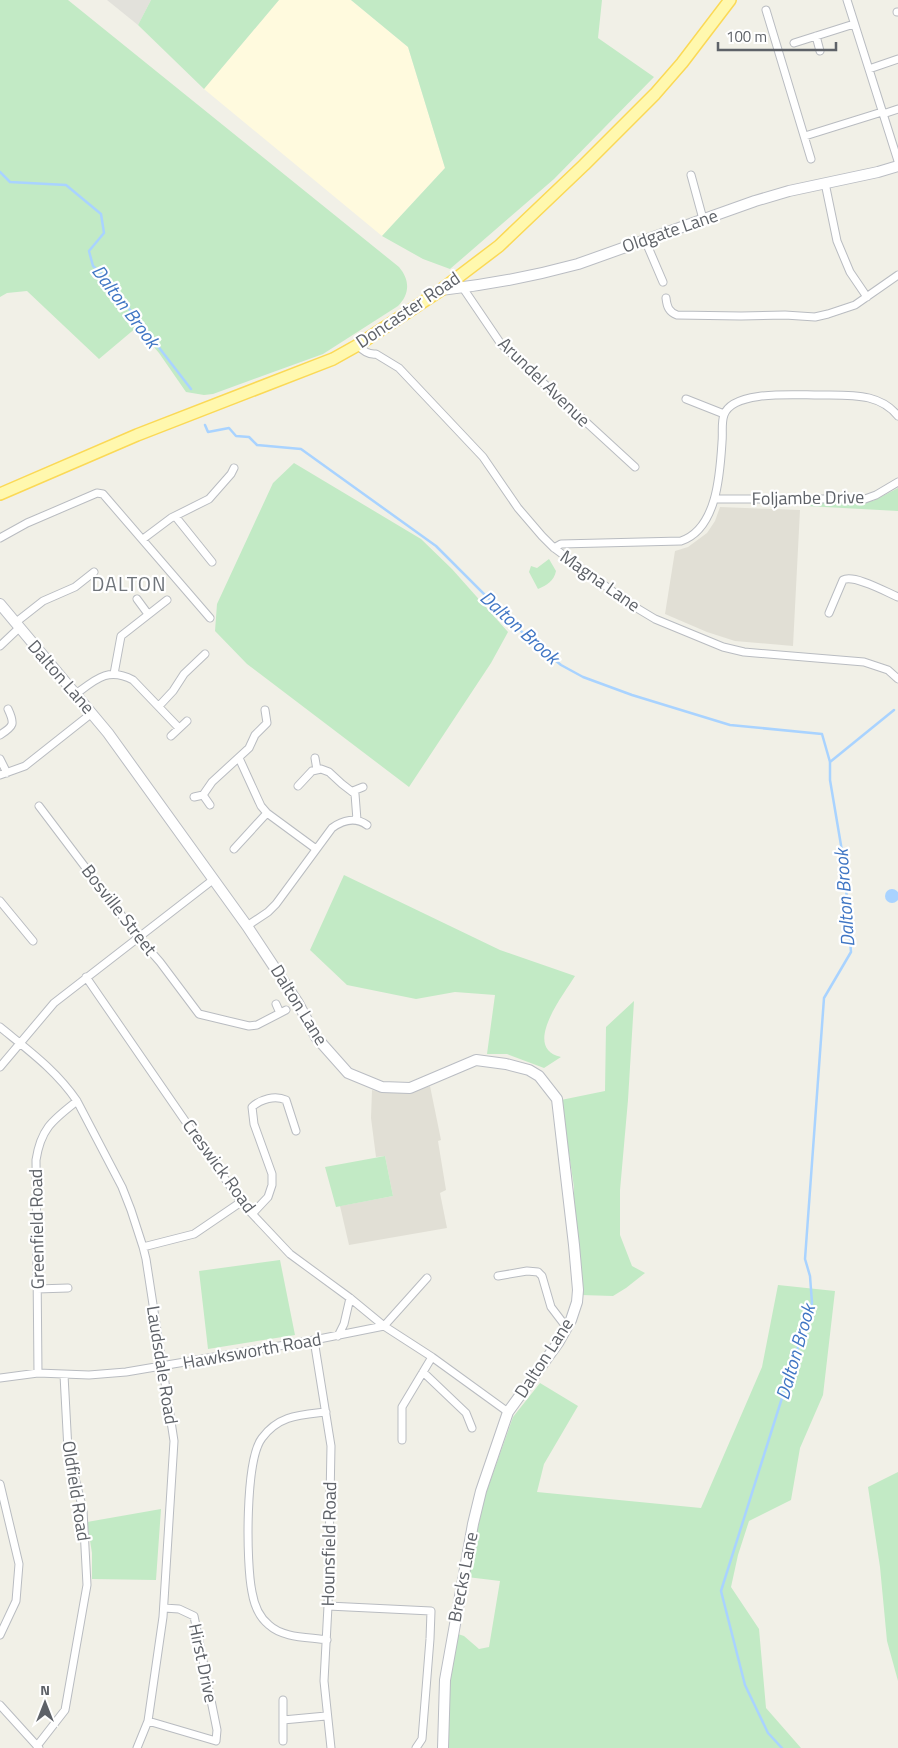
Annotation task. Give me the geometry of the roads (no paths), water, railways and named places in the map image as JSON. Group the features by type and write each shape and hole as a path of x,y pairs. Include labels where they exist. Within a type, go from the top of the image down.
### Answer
{"main road":[{"name":"Doncaster Road","path":"0,494 137,435 318,366 369,339 441,290 499,246 655,94 682,63 730,0"}],"street":[{"path":"847,0 898,161"},
{"path":"766,10 812,158"},
{"path":"794,43 854,24"},
{"path":"816,36 820,51"},
{"path":"869,69 898,59"},
{"path":"805,136 898,109"},
{"name":"Oldgate Lane","path":"441,290 464,288 557,270 755,201 898,166"},
{"path":"691,175 704,219"},
{"path":"825,183 840,250 850,272 867,297"},
{"path":"645,240 662,282"},
{"path":"666,298 668,309 677,316 786,315 815,317 843,310 897,278"},
{"name":"Arundel Avenue","path":"464,288 501,344 635,467"},
{"path":"369,339 376,354"},
{"name":"Magna Lane","path":"358,346 364,352 372,355 376,354 400,368 483,457 518,508 554,548 630,604 655,619 723,648 744,652 864,662 880,666 897,675"},
{"path":"554,548 561,544 681,541 690,538 700,528 715,499 724,414 737,402 769,396 855,396 878,401 888,406 898,416"},
{"path":"686,399 724,414"},
{"path":"143,539 174,516 209,499 234,474"},
{"name":"Foljambe Drive","path":"715,499 865,499 898,482"},
{"path":"0,538 27,523 100,493 103,494 210,618"},
{"path":"174,516 212,562"},
{"path":"0,646 17,626 43,601 75,587 94,572"},
{"path":"829,613 843,580 847,578 898,597"},
{"path":"137,599 148,614"},
{"path":"114,674 119,638 167,600"},
{"name":"Dalton Lane","path":"0,604 108,733 247,926 298,1003 316,1037 348,1073 382,1087 410,1088 476,1060 506,1064 528,1070 542,1078 557,1099 574,1245 578,1290 577,1302 567,1328 558,1343 508,1412"},
{"path":"159,706 173,692 184,674 205,654"},
{"path":"76,694 99,677 114,674 124,676 133,680 179,728"},
{"path":"0,735 13,724 13,719 8,709"},
{"path":"194,798 204,796 212,782 251,746 255,735 265,726 267,718 265,710"},
{"path":"0,759 3,774 25,766 92,713"},
{"path":"171,736 187,721"},
{"path":"240,758 261,806 316,849"},
{"path":"315,758 317,770"},
{"path":"298,786 309,774 317,770 330,772 342,784 353,791 356,796 357,820"},
{"path":"353,791 363,787"},
{"path":"204,796 210,805"},
{"name":"Bosville Street","path":"39,806 199,1014 249,1026 257,1025 283,1012 276,1004"},
{"path":"234,849 267,812"},
{"path":"247,926 268,912 276,904 332,828 339,823 357,820 367,825"},
{"path":"0,1067 54,1003 214,879"},
{"path":"0,902 33,941"},
{"name":"Creswick Road","path":"86,977 241,1202 290,1254 350,1298 384,1326 432,1357 508,1412"},
{"name":"Laudsdale Road","path":"0,1027 55,1073 77,1101 122,1187 143,1247 174,1441 164,1608 148,1721 137,1748"},
{"path":"253,1213 268,1198 272,1185 272,1174 254,1124 252,1108 258,1102 279,1097 286,1100 296,1130"},
{"name":"Greenfield Road","path":"38,1373 35,1180 38,1148 48,1126 77,1101"},
{"path":"143,1247 194,1234 241,1202"},
{"path":"498,1276 526,1271 538,1272 542,1276 551,1307 567,1328"},
{"path":"384,1326 427,1278"},
{"path":"37,1289 68,1288"},
{"path":"338,1336 344,1324 350,1298"},
{"name":"Hawksworth Road","path":"0,1378 38,1373 64,1375 117,1373 163,1367 384,1326"},
{"name":"Hounsfield Road","path":"314,1340 331,1446 327,1640 324,1681 330,1748"},
{"path":"402,1440 402,1407 432,1357"},
{"path":"423,1372 466,1413 472,1428"},
{"name":"Oldfield Road","path":"38,1747 65,1710 87,1585 83,1510 68,1450 64,1375"},
{"path":"326,1412 289,1417 272,1426 260,1439 250,1477 248,1520 252,1592 258,1613 269,1626 286,1634 327,1640"},
{"name":"Brecks Lane","path":"443,1748 444,1680 473,1524 481,1491 508,1412"},
{"path":"0,1484 19,1564 16,1601 0,1635"},
{"name":"Brecks Lane","path":"328,1606 431,1611 422,1739 416,1748"},
{"name":"Hirst Drive","path":"148,1721 216,1741 217,1730 194,1616 179,1609 164,1608"},
{"path":"283,1700 283,1741"},
{"path":"0,1705 38,1747"},
{"path":"283,1720 326,1716"}],"water":[{"path":"889,889 895,889 899,896 895,903 889,903 885,899 885,893"}],"waterway":[{"name":"Dalton Brook","path":"0,172 10,182 66,185 101,214 104,233 89,251 93,266 103,275 191,389"},
{"name":"Dalton Brook","path":"205,425 208,432 229,428 236,436 249,437 257,445 301,449 436,546 526,636 561,665 583,677 632,695 730,725 822,734 830,762 830,780 844,863 851,952 824,998 805,1259 810,1276 812,1303 721,1591 745,1685 768,1733 782,1748"},
{"path":"830,762 894,710"}],"district":[{"name":"DALTON","path":"129,584"}]}
